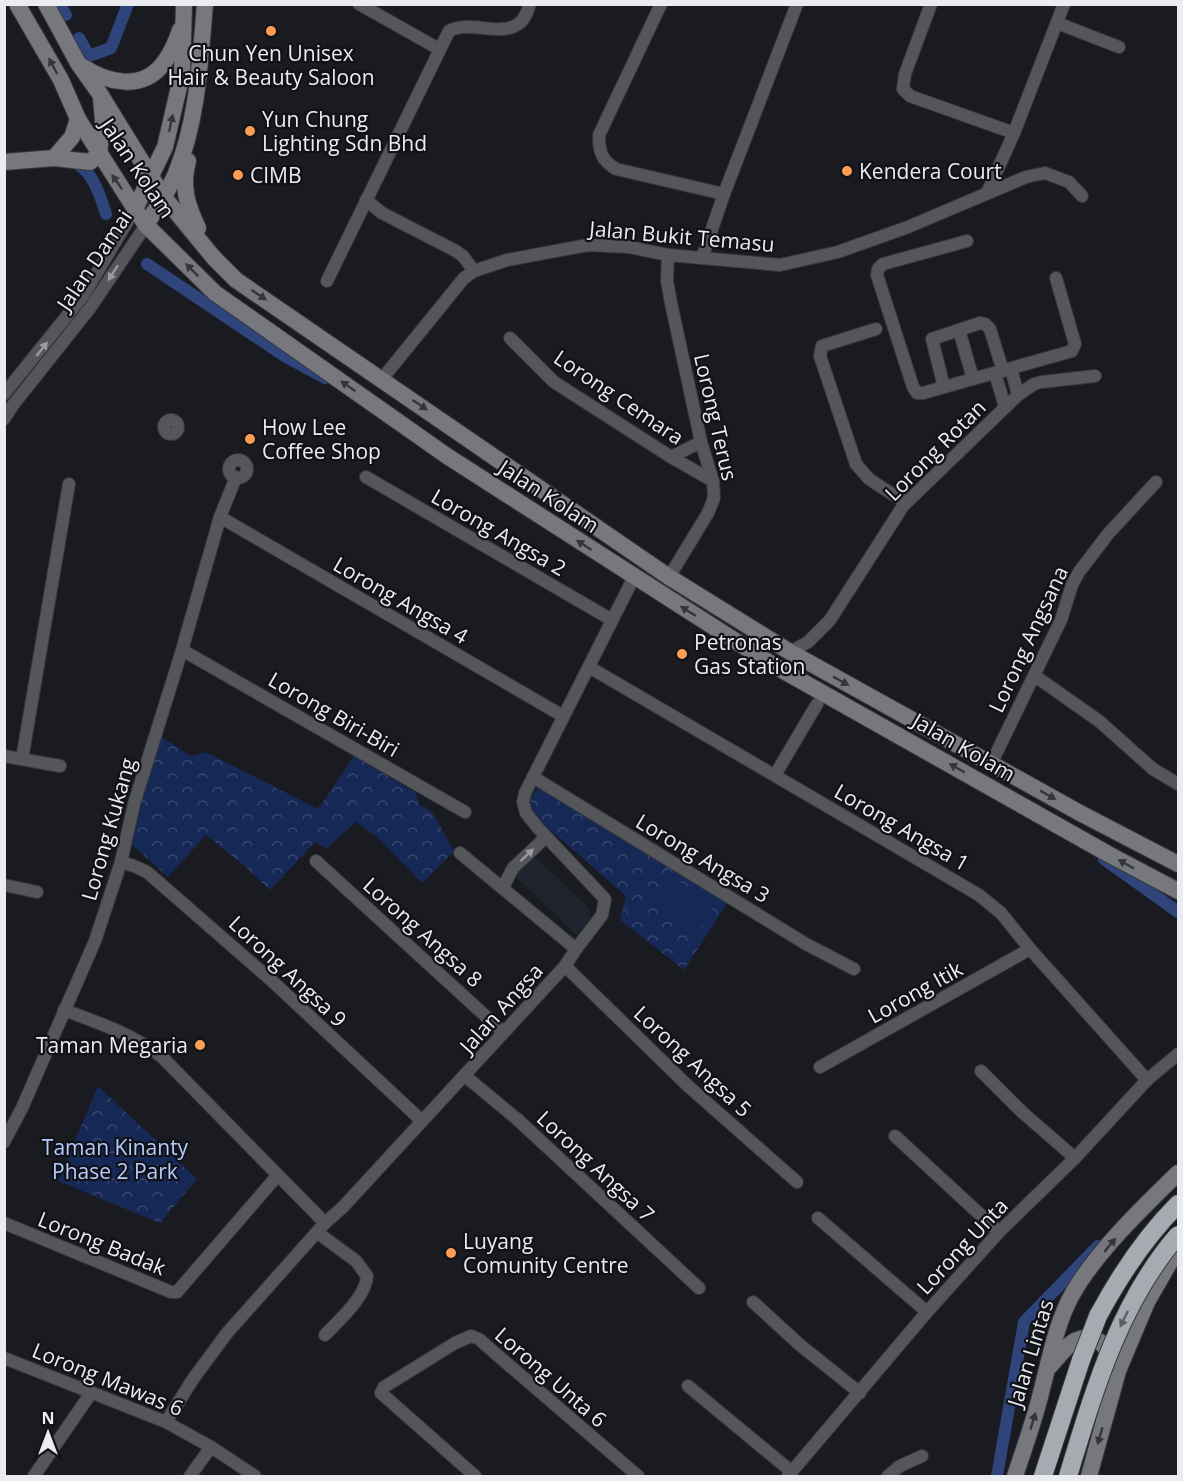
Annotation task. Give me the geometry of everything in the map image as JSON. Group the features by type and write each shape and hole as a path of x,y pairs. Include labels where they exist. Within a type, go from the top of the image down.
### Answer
{"highway":[{"path":"1044,1476 1081,1360 1098,1316 1136,1254 1160,1223 1179,1204"},
{"path":"1068,1476 1098,1378 1116,1336 1146,1278 1179,1235"}],"main road":[{"name":"Jalan Kolam","path":"17,4 61,80 78,119 135,209 146,225 215,293 447,456 773,665 1110,855 1179,891"},
{"name":"Jalan Kolam","path":"46,4 78,63 100,94 163,196 214,258 236,280 669,577 790,652 1080,813 1179,864"},
{"name":"Jalan Damai","path":"146,225 176,173 194,112 198,92 205,4"},
{"path":"78,63 97,76 124,83 140,80 163,65 173,49 184,13"},
{"name":"Jalan Damai","path":"135,209 165,147 179,84 184,13"},
{"path":"198,92 197,125 184,176 184,189 189,210 214,258"},
{"path":"4,162 54,158 90,162 99,154 103,121 100,94"},
{"path":"54,158 72,138 78,119"},
{"path":"629,549 636,558 637,568 634,577"},
{"path":"790,652 785,663 836,693 846,706"},
{"name":"Jalan Lintas","path":"1015,1476 1035,1416 1064,1311 1080,1281 1125,1227 1179,1173"},
{"path":"1089,1476 1118,1371 1147,1302 1179,1248"},
{"path":"1047,1370 1076,1340 1096,1339 1109,1352 1112,1362 1110,1402"}],"street":[{"path":"359,4 439,49"},
{"path":"327,281 449,31 456,28 517,26 524,19 530,4"},
{"path":"661,4 599,135 599,149 603,159 616,169 724,194"},
{"path":"702,258 724,194 797,4"},
{"path":"931,4 905,74 903,89 910,96 1014,133"},
{"path":"987,193 1014,133 1064,4"},
{"path":"1057,23 1119,47"},
{"name":"Jalan Bukit Temasu","path":"382,379 464,278 474,271 507,260 588,245 629,247 668,255 780,265 838,252 908,227 1026,177 1045,174 1069,183 1082,196"},
{"path":"366,200 382,213 454,249 464,256 474,271"},
{"name":"Jalan Damai","path":"4,394 83,296 135,209"},
{"name":"Jalan Damai","path":"4,419 24,390 90,308 146,225"},
{"path":"967,241 883,264 877,272 913,387 917,393 1072,351 1075,347 1056,278"},
{"name":"Lorong Terus","path":"668,255 667,282 714,498 708,513 669,577"},
{"path":"944,387 932,339 980,323 988,326 1003,371 1018,395"},
{"path":"876,329 822,346 819,356 856,464 869,479 906,503"},
{"path":"959,330 973,379"},
{"name":"Lorong Cemara","path":"510,338 554,382 670,457 712,481"},
{"path":"1003,371 1005,407"},
{"name":"Lorong Rotan","path":"790,652 808,642 830,620 906,503 1018,395 1034,384 1042,382 1095,376"},
{"path":"670,457 701,442"},
{"name":"Lorong Kukang","path":"4,1142 95,941 121,862 134,804 220,517 236,477"},
{"name":"Lorong Angsa 2","path":"366,477 612,620"},
{"name":"Lorong Angsana","path":"991,764 1061,620 1072,585 1079,572 1108,534 1156,482"},
{"path":"22,759 69,484"},
{"name":"Lorong Angsa 4","path":"220,517 563,716"},
{"name":"Jalan Angsa","path":"166,1422 193,1379 228,1333 565,966 603,915 605,899 546,837 526,813 523,802 525,793 634,577"},
{"name":"Lorong Biri-Biri","path":"182,650 465,812"},
{"name":"Lorong Angsa 1","path":"589,667 979,895 1001,913 1030,949 1147,1080"},
{"path":"1035,676 1099,721 1154,769 1179,784"},
{"path":"775,775 817,704"},
{"path":"4,756 60,766"},
{"name":"Lorong Angsa 3","path":"533,777 807,944 854,969"},
{"path":"503,887 513,868 546,837"},
{"path":"460,853 576,949"},
{"name":"Lorong Angsa 8","path":"316,861 503,1032"},
{"name":"Lorong Angsa 9","path":"121,862 147,872 213,928 422,1121"},
{"path":"4,885 37,892"},
{"name":"Lorong Itik","path":"820,1067 1030,949"},
{"name":"Lorong Angsa 5","path":"565,966 688,1086 797,1182"},
{"path":"64,1010 107,1026 148,1046 176,1070 277,1176 322,1228 356,1261 367,1276 367,1285 325,1335"},
{"name":"Lorong Unta","path":"790,1474 927,1312 999,1232 1075,1158 1147,1080 1179,1054"},
{"path":"981,1071 1022,1112 1075,1158"},
{"name":"Lorong Angsa 7","path":"465,1076 517,1119 699,1288"},
{"path":"895,1136 999,1232"},
{"name":"Lorong Badak","path":"4,1223 171,1292 177,1292 277,1176"},
{"path":"818,1218 927,1312"},
{"path":"753,1302 808,1352 860,1393"},
{"name":"Lorong Unta 6","path":"474,1476 381,1393 384,1387 455,1343 471,1336 479,1339 638,1476"},
{"name":"Lorong Mawas 6","path":"4,1358 166,1422 195,1437 255,1476"},
{"path":"688,1386 790,1474"},
{"path":"34,1476 91,1393"},
{"path":"189,1476 211,1447"},
{"path":"888,1476 900,1466 921,1456"}],"shaded area":[{"path":"536,858 588,907 591,918 577,935 517,878 518,871 529,859"}],"green space":[{"path":"160,736 191,756 206,752 318,809 354,756 416,793 420,805 432,812 454,851 422,883 377,837 356,822 326,849 315,842 270,890 246,867 206,835 168,877 130,843"},
{"path":"538,787 728,902 684,970 620,920 626,896 540,821 530,808 531,798"},
{"path":"667,875 715,903 697,933 649,904"},
{"name":"Taman Kinanty Phase 2 Park","path":"98,1086 197,1179 160,1223 58,1181"}],"waterway":[{"path":"60,4 66,15"},
{"path":"79,38 89,56 111,48 128,4"},
{"path":"71,161 90,176 106,214"},
{"path":"147,264 286,357 325,378"},
{"path":"1104,859 1178,912"},
{"path":"997,1476 1024,1322 1098,1246"}],"place":[{"name":"Chun Yen Unisex Hair & Beauty Saloon","path":"271,31"},
{"name":"Yun Chung Lighting Sdn Bhd","path":"250,131"},
{"name":"Kendera Court","path":"847,171"},
{"name":"CIMB","path":"238,175"},
{"name":"How Lee Coffee Shop","path":"250,439"},
{"name":"Petronas Gas Station","path":"682,654"},
{"name":"Taman Megaria","path":"200,1045"},
{"name":"Luyang Comunity Centre","path":"451,1253"}]}
